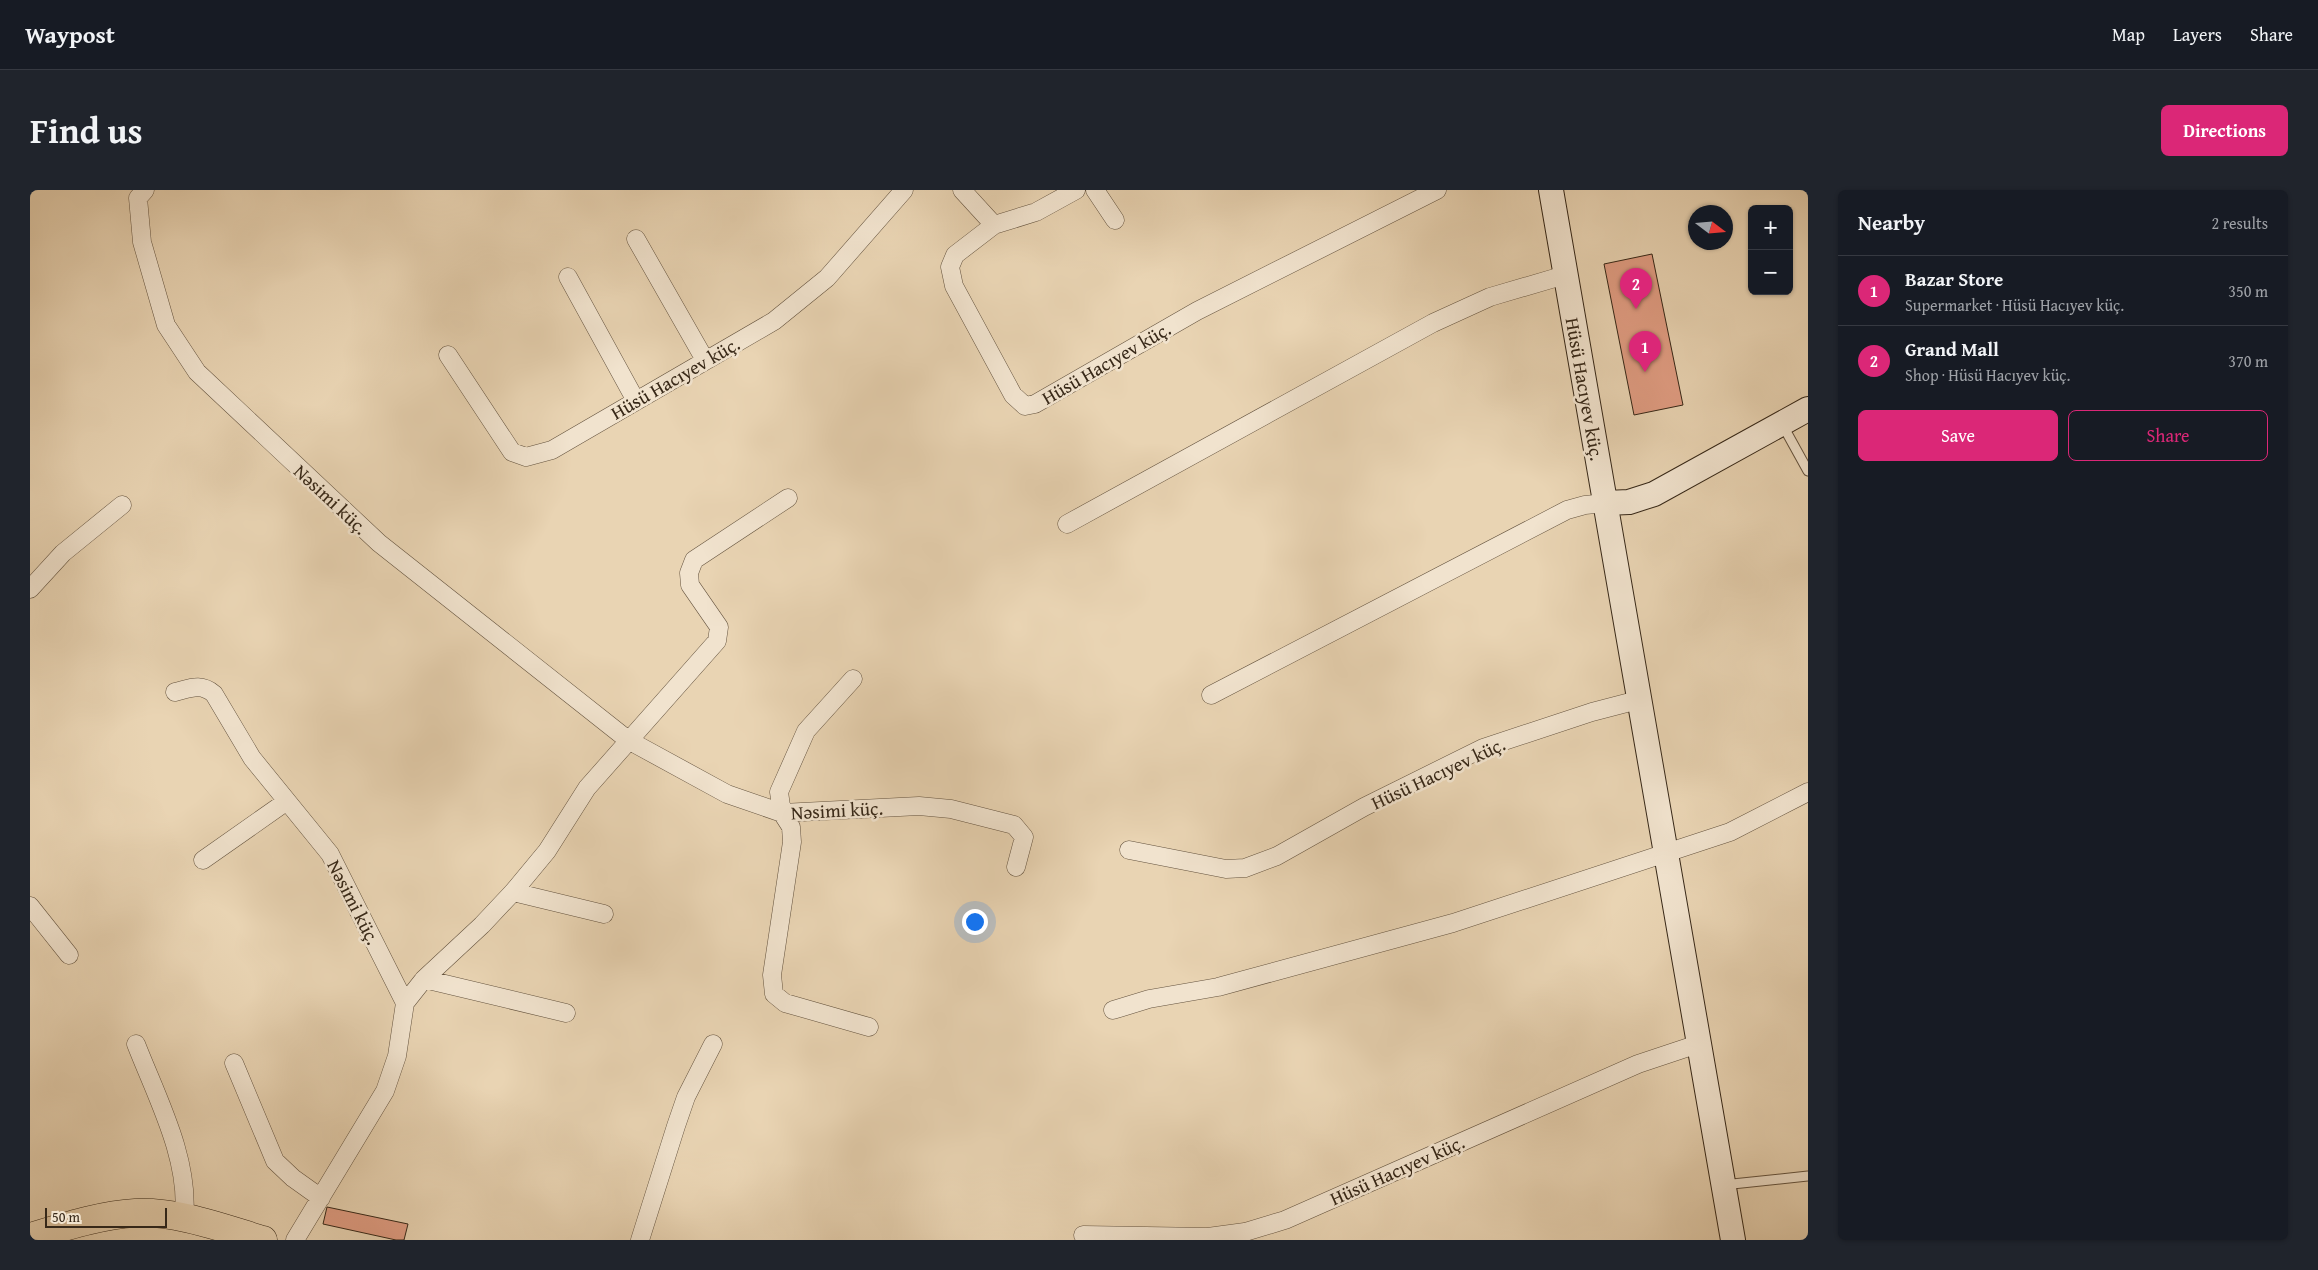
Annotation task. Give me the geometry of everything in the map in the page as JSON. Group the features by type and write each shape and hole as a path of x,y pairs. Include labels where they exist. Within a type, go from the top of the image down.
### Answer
{"main road":[{"name":"Hüsü Hacıyev küç.","path":"1551,190 1733,1240"},
{"path":"1606,503 1629,502 1654,494 1808,410"},
{"path":"30,1237 58,1234 114,1215 136,1213 184,1218 263,1240"}],"street":[{"name":"Hüsü Hacıyev küç.","path":"448,355 512,452 526,457 552,450 774,321 827,278 904,190"},
{"path":"962,190 994,225"},
{"name":"Hüsü Hacıyev küç.","path":"1076,190 1036,212 994,225 955,255 950,267 954,286 1013,395 1025,406 1035,404 1197,311 1437,190"},
{"path":"1096,190 1115,220"},
{"name":"Nəsimi küç.","path":"139,193 142,242 166,325 197,372 379,543 628,740 728,794 782,813 919,806 951,809 1014,825 1024,837 1016,867"},
{"path":"636,239 705,360"},
{"path":"1067,524 1433,323 1490,297 1565,275"},
{"path":"568,277 636,401"},
{"path":"295,1240 385,1091 397,1056 405,1003 424,979 482,925 513,892 547,851 587,788 717,642 719,628 690,585 689,573 694,560 788,498"},
{"path":"1211,695 1567,510 1585,505 1606,503"},
{"path":"30,590 63,553 122,505"},
{"path":"853,679 806,731 779,792 782,813 791,827 792,842 772,975 774,994 785,1003 869,1027"},
{"name":"Nəsimi küç.","path":"175,692 198,686 206,688 214,694 252,758 330,854 405,1003"},
{"name":"Hüsü Hacıyev küç.","path":"1128,850 1226,869 1245,868 1277,856 1364,807 1483,748 1592,712 1638,700"},
{"path":"1113,1010 1149,999 1218,987 1453,923 1730,832 1808,792"},
{"path":"203,860 287,801"},
{"path":"513,892 604,914"},
{"path":"30,906 69,955"},
{"path":"424,979 566,1013"},
{"path":"136,1044 179,1158 185,1183 184,1218"},
{"path":"640,1240 686,1098 713,1044"},
{"name":"Hüsü Hacıyev küç.","path":"1083,1235 1208,1237 1246,1232 1285,1220 1638,1064 1698,1044"},
{"path":"234,1063 275,1161 293,1178 321,1198"}],"lane":[{"path":"1782,424 1808,471"},
{"path":"1723,1185 1808,1176"}],"building":[{"path":"1652,254 1683,405 1634,415 1604,264"},
{"path":"327,1207 408,1224 404,1240 396,1240 323,1224"}],"place":[{"name":"Grand Mall","path":"1636,309"},
{"name":"Bazar Store","path":"1645,372"}]}
